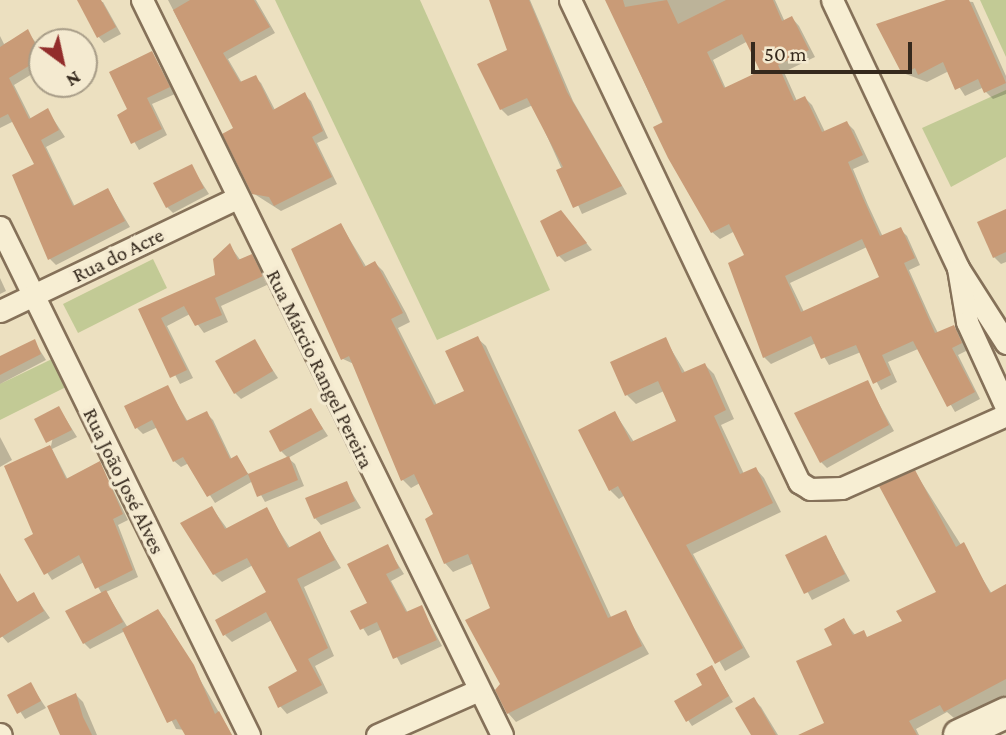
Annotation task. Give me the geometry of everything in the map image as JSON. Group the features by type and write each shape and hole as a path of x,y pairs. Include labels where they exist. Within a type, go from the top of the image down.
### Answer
{"main road":[{"path":"959,735 1006,713"}],"street":[{"name":"Rua Márcio Rangel Pereira","path":"142,0 235,199 502,735"},
{"path":"570,0 800,482 810,489 842,488 1006,415"},
{"path":"841,3 958,268 1006,343"},
{"name":"Rua do Acre","path":"0,311 235,199"},
{"name":"Rua João José Alves","path":"0,227 249,735"},
{"path":"958,268 967,322 1006,407"},
{"path":"377,735 479,690"}],"green space":[{"path":"275,0 420,0 550,290 437,340"},
{"path":"980,0 1006,0 1006,57"},
{"path":"1006,90 1006,157 951,187 922,128"},
{"path":"153,259 167,288 78,333 63,304"},
{"path":"52,359 66,387 0,420 0,384"}],"building":[{"path":"77,0 101,0 116,27 98,37 98,28 92,28"},
{"path":"190,0 254,0 270,27 223,53 240,82 256,75 273,110 305,92 323,131 312,137 332,177 274,206 269,197 252,194 222,134 233,128 173,10"},
{"path":"489,0 529,0 567,92 622,186 573,208 556,170 563,167 527,98 500,110 477,64 507,50"},
{"path":"605,0 623,0 625,7 667,0 678,24 726,0 773,0 782,21 792,16 809,50 778,65 794,101 805,96 822,132 847,121 863,155 848,162 880,236 901,227 915,258 904,263 935,333 954,325 962,343 952,348 975,392 947,407 913,341 882,355 891,375 873,384 856,345 821,359 811,336 763,358 728,263 744,255 729,224 711,233 653,127 663,122","holes":["742,34 760,71 724,88 707,52","862,239 879,277 801,312 785,276"]},
{"path":"946,0 969,0 1006,83 984,93 978,79 955,90 943,62 918,75 915,68 902,74 876,24"},
{"path":"28,29 28,66 9,78 29,119 48,108 59,130 41,140 73,206 108,188 125,221 48,260 12,175 34,164 8,114 0,118 0,47"},
{"path":"152,51 170,87 147,98 162,129 131,144 117,115 127,109 109,72"},
{"path":"192,164 204,188 166,208 153,183"},
{"path":"1006,209 1006,252 993,258 977,222"},
{"path":"561,210 587,243 557,257 540,221"},
{"path":"341,223 364,267 375,261 398,303 403,313 391,319 434,405 464,391 445,351 478,336 608,618 626,610 642,646 507,714 495,690 500,684 465,620 490,608 468,554 444,564 425,519 433,514 414,474 401,481 349,356 341,360 291,249"},
{"path":"230,243 238,260 252,254 263,276 215,298 222,315 195,326 184,306 161,318 187,370 170,378 138,309 215,275 213,259"},
{"path":"666,337 682,373 705,363 726,410 714,416 740,474 756,467 773,503 686,545 743,648 715,664 618,486 609,491 578,430 615,411 631,442 676,421 658,381 625,396 610,362"},
{"path":"35,339 41,354 0,375 0,356"},
{"path":"255,339 273,371 234,394 215,361"},
{"path":"868,380 889,425 820,463 794,413"},
{"path":"168,385 186,421 207,411 230,459 237,455 248,474 207,497 183,457 173,462 152,420 135,429 124,406"},
{"path":"59,406 72,430 46,443 34,419"},
{"path":"311,408 323,429 280,452 269,431"},
{"path":"50,445 66,479 100,461 123,514 113,519 133,570 95,589 79,555 44,575 24,539 33,534 4,466"},
{"path":"289,456 298,480 257,497 248,474"},
{"path":"915,470 956,547 964,542 990,593 1006,584 1006,679 944,712 940,705 909,721 917,735 798,735 824,723 796,661 832,645 824,629 844,618 853,635 864,630 867,637 902,621 896,611 936,592 879,486"},
{"path":"347,481 355,501 314,519 305,498"},
{"path":"212,506 225,529 267,507 288,548 320,531 335,560 297,579 328,648 308,659 322,685 278,708 268,687 297,671 266,612 223,636 215,620 266,592 247,558 213,575 180,523"},
{"path":"826,535 845,574 804,594 785,555"},
{"path":"388,544 399,568 386,574 406,612 422,605 437,640 393,659 377,622 360,630 350,611 367,603 347,564"},
{"path":"0,573 17,602 34,592 44,611 0,638"},
{"path":"106,590 123,622 83,644 65,611"},
{"path":"158,609 194,665 215,714 219,711 232,735 185,735 176,719 167,723 122,629"},
{"path":"712,665 729,696 686,722 674,701 702,685 696,674"},
{"path":"31,682 41,701 17,714 7,695"},
{"path":"76,693 92,735 60,735 47,706"},
{"path":"754,697 776,735 751,735 735,708"}]}
